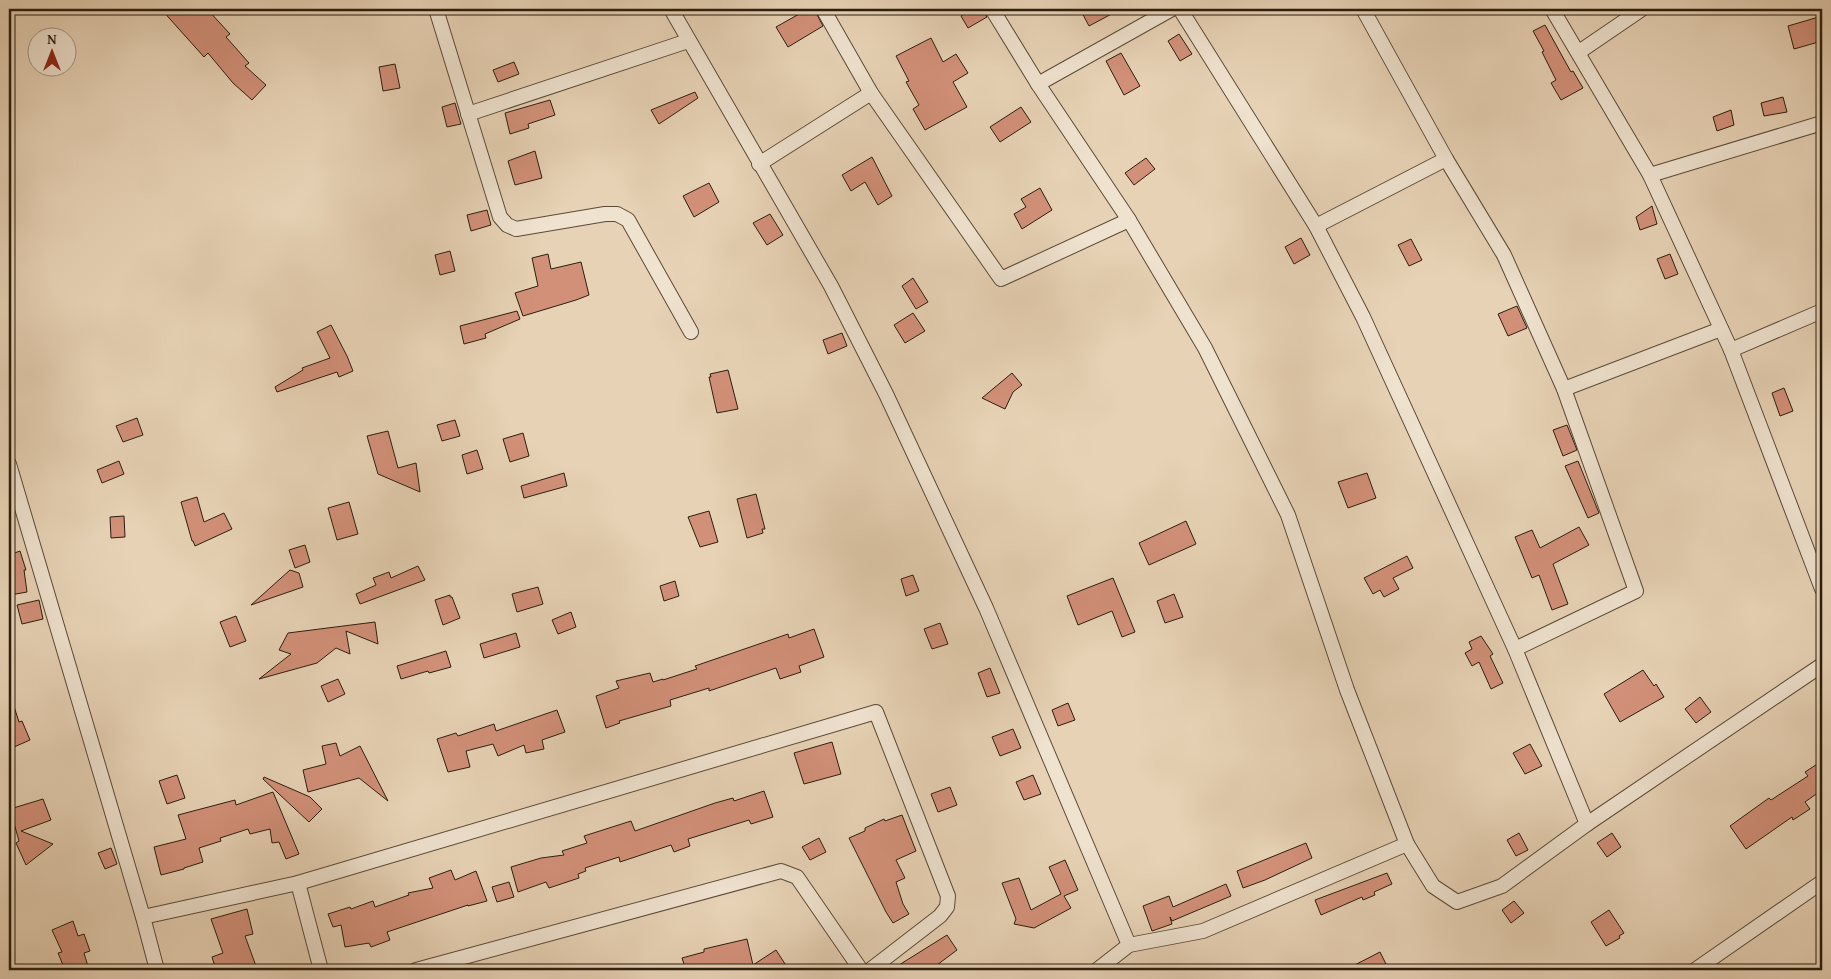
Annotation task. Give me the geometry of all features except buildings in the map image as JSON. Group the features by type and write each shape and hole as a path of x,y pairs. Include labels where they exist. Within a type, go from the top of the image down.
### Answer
{"street":[{"path":"436,9 500,216 506,225 516,229 605,214 617,214 628,220 691,332"},
{"path":"671,9 688,42 831,286 886,394 986,608 1128,945"},
{"path":"823,9 871,94 1001,278 1129,220"},
{"path":"992,9 1038,84 1129,220 1206,348 1288,515 1347,690 1407,844 1432,886 1457,902 1502,886 1587,824 1822,665"},
{"path":"1038,84 1172,9"},
{"path":"1180,9 1316,226 1363,317 1515,649 1587,824"},
{"path":"1363,9 1446,159 1504,255 1564,389 1636,591 1515,649"},
{"path":"1552,9 1650,175 1731,350 1822,589"},
{"path":"1579,52 1642,9"},
{"path":"468,114 688,42"},
{"path":"759,164 871,94"},
{"path":"1650,175 1822,123"},
{"path":"1316,226 1446,159"},
{"path":"1731,350 1822,311"},
{"path":"1564,389 1721,329"},
{"path":"9,464 157,970"},
{"path":"143,917 298,883 876,712 948,896 947,907 940,916 870,970"},
{"path":"1097,970 1128,945 1203,931 1407,844"},
{"path":"416,970 781,871 797,877 862,970"},
{"path":"1695,970 1822,882"},
{"path":"298,883 321,970"}]}
